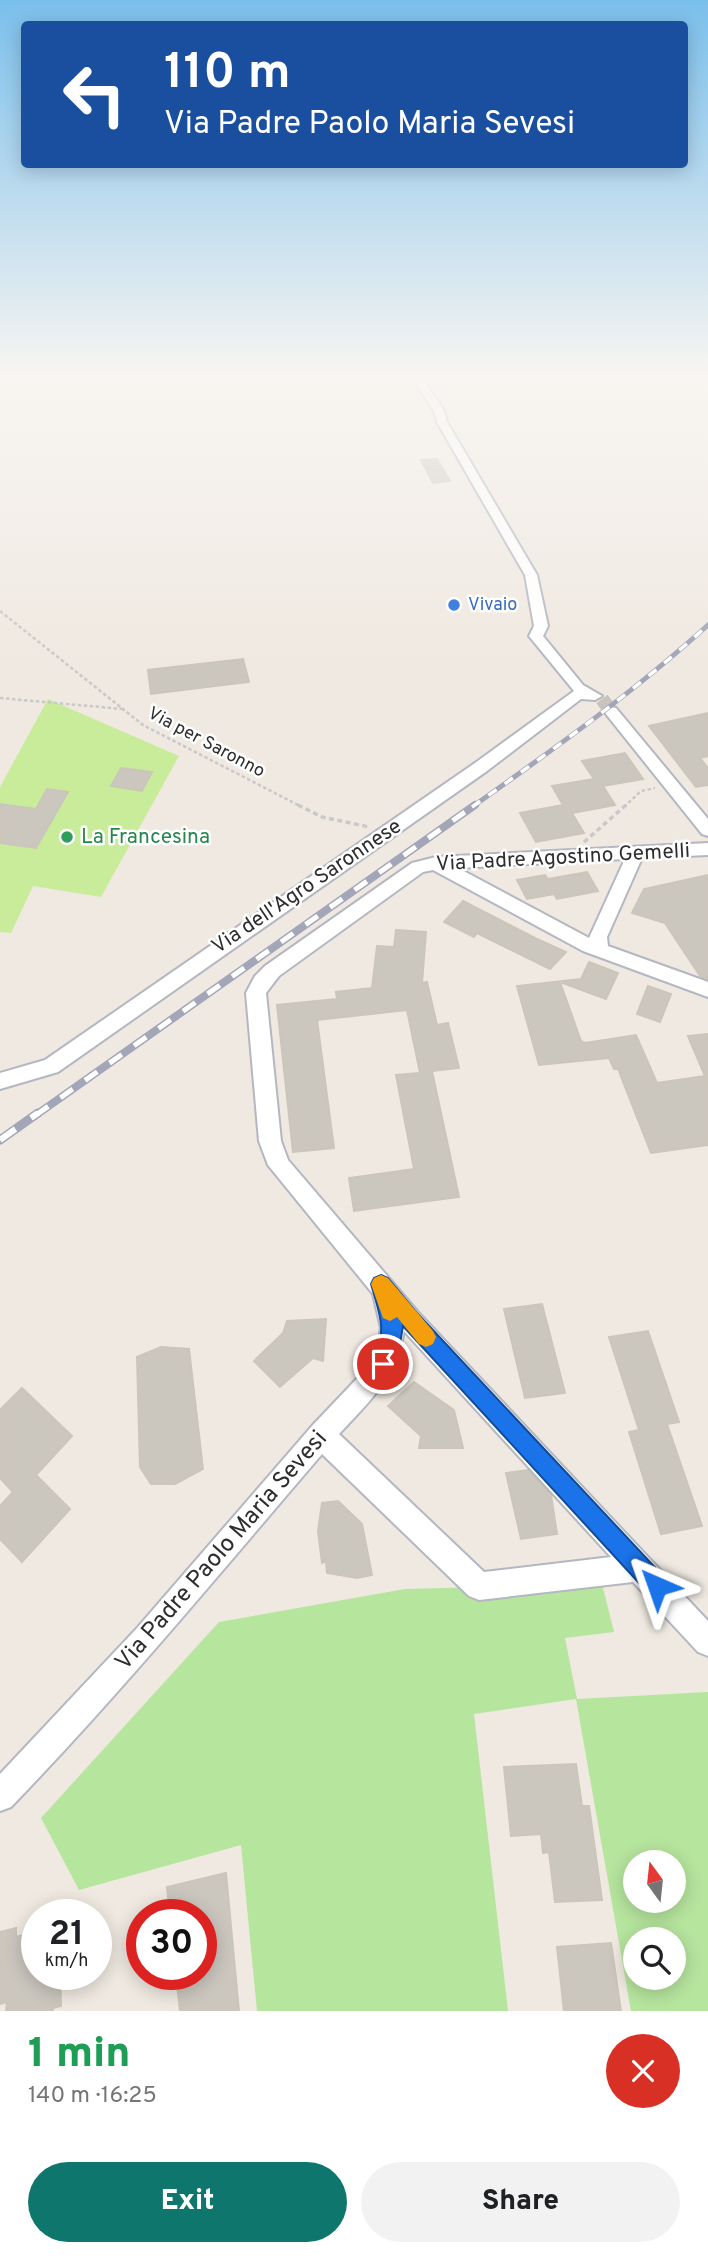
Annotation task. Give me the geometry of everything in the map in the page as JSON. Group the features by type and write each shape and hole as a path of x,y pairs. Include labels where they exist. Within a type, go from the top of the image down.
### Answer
{"street":[{"path":"470,470 531,575 541,626 537,636 578,688 601,701 708,830"},
{"name":"Via dell'Agro Saronnese","path":"10,1078 51,1066 388,831 577,695 601,701"},
{"name":"Via Padre Agostino Gemelli","path":"427,865 708,849"},
{"path":"599,948 598,937 636,853"},
{"path":"708,990 599,948 589,947 427,865 262,981 256,993 270,1141 279,1165 419,1330 708,1642"},
{"name":"Via Padre Paolo Maria Sevesi","path":"0,1796 148,1637 321,1434 376,1377 389,1350 393,1328 381,1284"},
{"path":"321,1434 479,1586 640,1567"}],"path":[{"name":"Via per Saronno","path":"0,611 142,725 321,817 388,831"},
{"path":"0,698 123,709"},
{"path":"586,856 582,844 641,791 670,784"}],"green space":[{"name":"La Francesina","path":"48,699 179,756 101,897 33,886 11,933 0,932 0,787"},
{"path":"602,1584 614,1632 565,1638 577,1699 708,1692 708,2011 631,2011 627,1990 686,1990 686,1927 623,1927 623,1966 576,1699 474,1714 508,2011 257,2011 241,1845 79,1890 41,1818 219,1622 405,1589"}],"building":[{"path":"426,470 443,470 450,481 433,483"},
{"path":"243,659 249,682 151,694 148,670"},
{"path":"708,713 708,756 700,758 708,768 708,785 696,787 649,726"},
{"path":"625,753 643,779 603,786 615,805 572,813 584,833 536,842 520,813 563,805 552,786 594,779 582,761"},
{"path":"121,768 152,772 142,791 111,786"},
{"path":"47,789 68,792 36,848 0,843 0,804 36,809"},
{"path":"587,872 598,891 557,899 554,894 527,899 517,880 545,875 548,879"},
{"path":"708,875 708,979 700,976 665,923 632,913 644,889"},
{"path":"463,901 566,952 550,969 477,933 474,937 444,922"},
{"path":"396,930 426,932 422,983 427,982 437,1025 448,1023 459,1068 432,1071 459,1197 354,1211 349,1178 414,1169 396,1075 420,1073 407,1010 317,1020 334,1148 293,1152 277,1005 337,999 336,992 372,988 377,946 394,947"},
{"path":"589,962 618,973 606,999 560,982 581,1041 585,1043 636,1035 657,1083 705,1076 688,1036 708,1034 708,1145 651,1153 618,1069 614,1069 609,1058 539,1065 517,986 581,979"},
{"path":"648,986 671,994 660,1022 637,1014"},
{"path":"542,1304 565,1393 525,1398 504,1309"},
{"path":"326,1319 323,1361 313,1358 280,1387 254,1361 283,1333 287,1321"},
{"path":"648,1331 679,1422 667,1424 702,1526 661,1534 629,1432 639,1430 609,1337"},
{"path":"161,1347 189,1349 203,1469 175,1484 151,1484 140,1467 137,1357"},
{"path":"414,1382 454,1410 463,1448 419,1448 421,1436 388,1406"},
{"path":"22,1388 72,1436 36,1475 70,1509 22,1562 0,1539 0,1506 13,1492 0,1478 0,1410"},
{"path":"528,1470 551,1495 557,1534 521,1539 506,1473"},
{"path":"338,1501 362,1524 372,1575 357,1578 327,1573 326,1561 322,1563 318,1531 322,1503"},
{"path":"576,1764 582,1806 589,1806 602,1900 555,1902 549,1852 543,1853 541,1834 511,1836 504,1767"},
{"path":"226,1873 239,2011 180,2011 178,1990 217,1990 217,1899 168,1899 167,1887"},
{"path":"16,1928 16,1937 21,1936 21,1990 60,1990 61,2006 53,2008 53,2011 6,2011 7,2002 0,2004 0,1932"},
{"path":"611,1943 621,2011 564,2011 557,1947"}],"tunnel":[{"path":"602,699 611,711"}],"railway":[{"path":"472,807 622,697 708,625"},
{"path":"36,1115 475,805"},
{"path":"0,1140 38,1113"}],"slow traffic":[{"path":"390,1311 381,1284 426,1337"}],"place":[{"name":"Vivaio","path":"454,605"},
{"name":"La Francesina","path":"67,837"}],"route":[{"path":"383,1364 393,1328 381,1284 410,1320 657,1586"}]}
